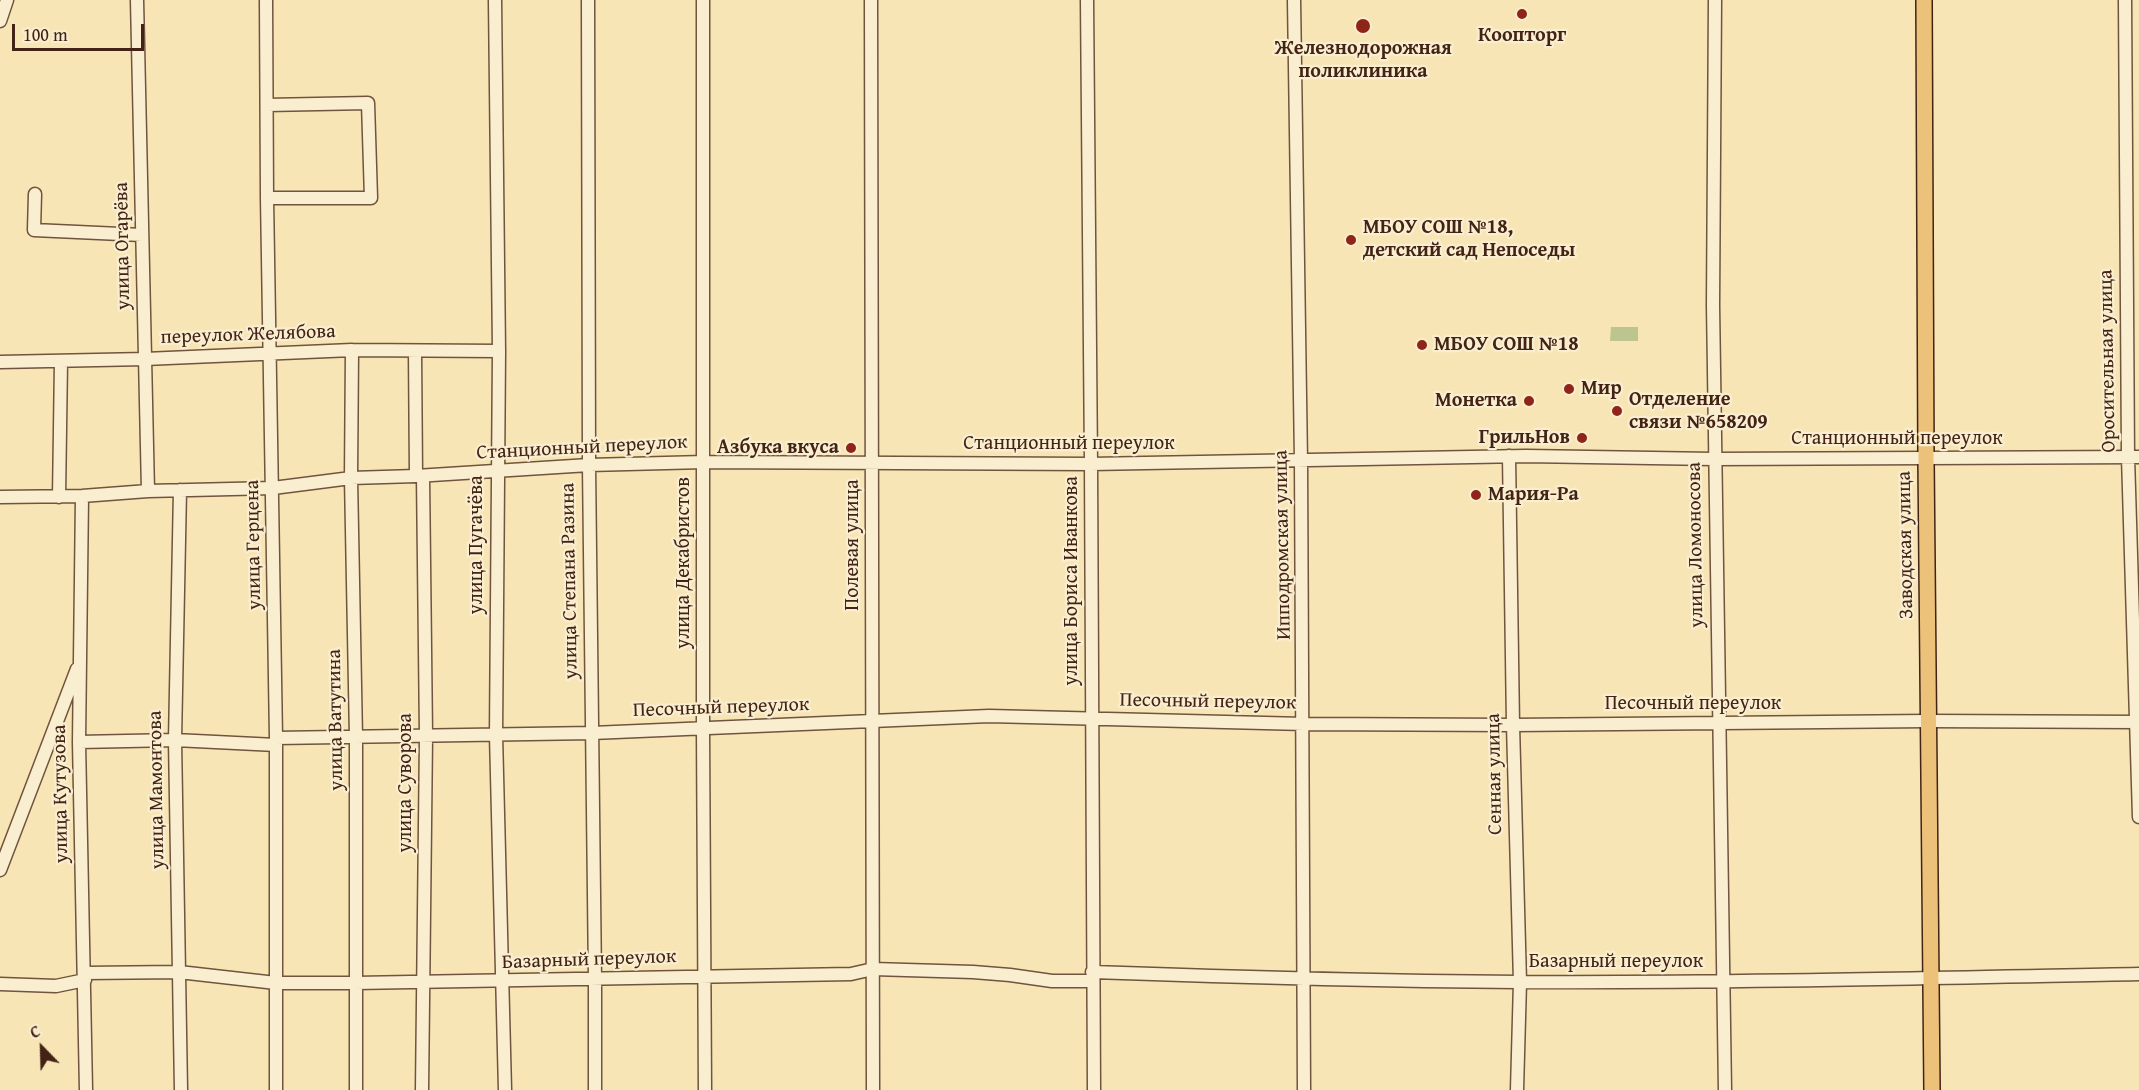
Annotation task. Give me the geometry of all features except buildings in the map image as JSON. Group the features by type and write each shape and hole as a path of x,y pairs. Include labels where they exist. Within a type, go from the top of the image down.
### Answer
{"main road":[{"name":"Заводская улица","path":"1924,0 1928,721 1933,978 1932,1090"}],"street":[{"path":"0,21 7,0"},
{"name":"улица Огарёва","path":"137,0 148,491"},
{"name":"улица Герцена","path":"266,0 276,742 276,1090"},
{"name":"улица Пугачёва","path":"495,0 499,351 496,735 505,1090"},
{"name":"улица Степана Разина","path":"588,0 588,465 595,1090"},
{"name":"улица Декабристов","path":"703,0 705,1090"},
{"name":"Полевая улица","path":"872,0 873,1090"},
{"name":"улица Бориса Иванкова","path":"1087,0 1094,1090"},
{"name":"Ипподромская улица","path":"1294,0 1304,724 1304,1090"},
{"name":"улица Ломоносова","path":"1714,0 1712,220 1714,459 1725,1090"},
{"name":"Оросительная улица","path":"2125,0 2139,817"},
{"path":"267,105 368,103 371,198 267,198"},
{"path":"35,194 34,230 142,235"},
{"name":"переулок Желябова","path":"0,362 145,359 352,350 499,351"},
{"name":"улица Ватутина","path":"352,350 351,478 356,738 356,1090"},
{"name":"улица Суворова","path":"415,351 426,736 422,1090"},
{"path":"59,497 61,361"},
{"name":"Станционный переулок","path":"0,497 59,497 148,491 273,488 351,478 588,465 704,462 1091,464 1509,456 1714,459 2134,457"},
{"name":"Сенная улица","path":"1509,456 1520,982 1517,1090"},
{"name":"улица Мамонтова","path":"180,490 175,740 181,1090"},
{"name":"улица Кутузова","path":"82,496 79,742 86,1090"},
{"path":"0,870 80,662"},
{"name":"Песочный переулок","path":"79,742 175,740 276,742 592,733 989,716 1304,724 1513,725 2138,720"},
{"name":"Базарный переулок","path":"0,984 56,986 85,976 179,972 276,983 501,982 851,974 873,969 973,972 1052,981 1093,977 1520,982 1722,981 2139,974"}],"green space":[{"path":"1611,327 1638,327 1638,341 1610,341"}],"place":[{"name":"Коопторг","path":"1522,14"},
{"name":"Железнодорожная поликлиника","path":"1363,26"},
{"name":"МБОУ СОШ №18, детский сад Непоседы","path":"1351,240"},
{"name":"МБОУ СОШ №18","path":"1422,345"},
{"name":"Мир","path":"1569,389"},
{"name":"Монетка","path":"1529,401"},
{"name":"Отделение связи №658209","path":"1617,411"},
{"name":"ГрильНов","path":"1582,438"},
{"name":"Азбука вкуса","path":"851,448"},
{"name":"Мария-Ра","path":"1476,495"}]}
